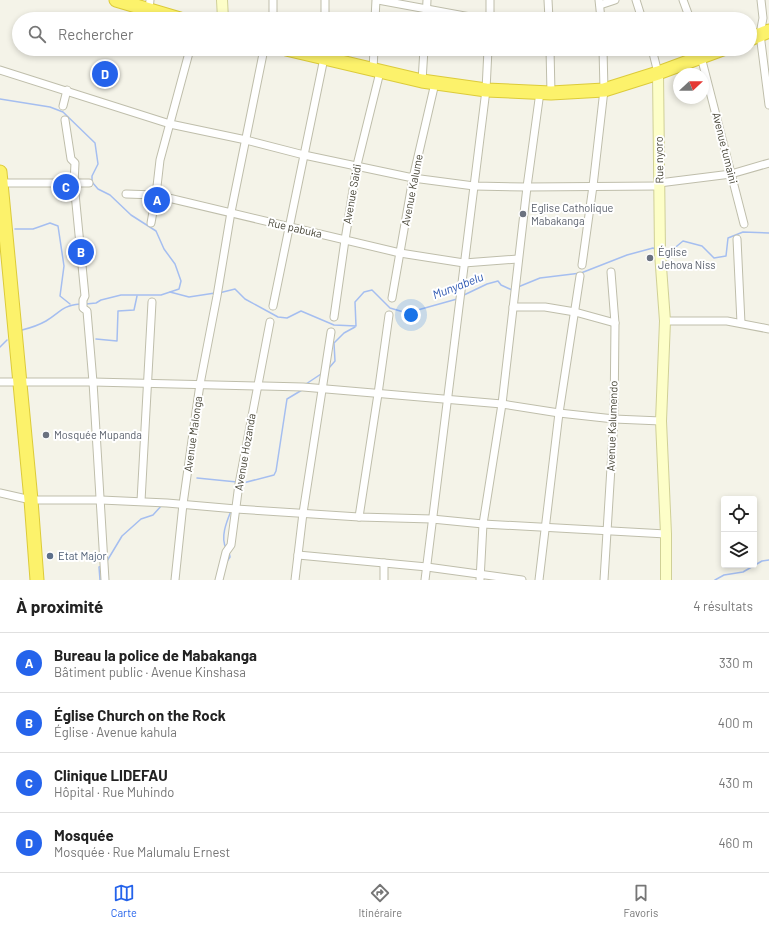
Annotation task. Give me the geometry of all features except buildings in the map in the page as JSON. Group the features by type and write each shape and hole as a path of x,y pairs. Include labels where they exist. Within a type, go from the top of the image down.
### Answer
{"highway":[{"path":"116,0 150,5 165,12"},
{"path":"333,56 376,71 422,81 486,90 545,93 604,90 658,73 695,56"},
{"path":"1,178 1,197 31,500 37,580"}],"street":[{"path":"222,0 223,12"},
{"path":"273,0 273,12"},
{"path":"325,0 325,12"},
{"path":"376,12 377,0 447,12"},
{"path":"427,0 427,12"},
{"path":"490,0 490,12"},
{"path":"548,0 549,12"},
{"path":"600,3 615,0"},
{"path":"636,0 640,12"},
{"path":"683,0 687,12"},
{"path":"761,0 763,18 760,35 769,105"},
{"path":"151,223 160,160 188,56"},
{"name":"Avenue Malonga","path":"175,580 183,504 200,384 218,292 231,212 263,56"},
{"path":"273,306 290,228 323,56"},
{"name":"Avenue Saidi","path":"334,317 344,240 376,71 375,56"},
{"path":"422,81 424,56"},
{"path":"425,580 486,90 488,56"},
{"path":"480,577 483,524 502,404 527,187 545,93 549,56"},
{"path":"582,265 604,90 603,56"},
{"path":"654,56 658,73"},
{"name":"Avenue tumaini","path":"702,56 744,224"},
{"path":"0,70 170,124 413,178 474,186 527,187 659,184 731,174 769,163"},
{"name":"Rue nyoro","path":"658,73 660,250 664,321"},
{"name":"Avenue Kalume","path":"392,298 413,178 435,83"},
{"path":"63,106 66,90"},
{"path":"65,120 71,159 75,163 74,183 85,296 83,304 87,311 93,382 105,580"},
{"path":"1,178 89,183"},
{"name":"Rue pabuka","path":"126,194 156,195 400,253 464,263 518,259"},
{"path":"737,239 741,323"},
{"name":"Avenue Kalumendo","path":"604,580 614,419 615,323 612,272"},
{"path":"539,580 559,413 580,276"},
{"path":"141,502 152,302"},
{"path":"513,307 545,307 575,312 615,323"},
{"path":"359,517 389,314"},
{"path":"666,580 666,534 661,421 664,321 727,321 769,329"},
{"name":"Avenue Hozanda","path":"218,580 226,552 231,545 233,509 240,482 270,322"},
{"path":"295,580 303,513 331,332"},
{"path":"0,382 93,382 305,387 502,404 559,413 614,419 661,421"},
{"path":"0,493 31,500 101,500 183,504 233,509 359,517 432,519 483,524 607,532 666,534"},
{"path":"298,555 427,567 480,577 522,580"},
{"path":"384,563 384,580"}],"waterway":[{"path":"0,99 50,107 63,112 95,143 98,164 92,176 92,182 98,189 110,195 131,215 156,231 164,249 175,264 181,281 179,289 161,295 121,295 101,300 96,303 86,304"},
{"path":"15,229 33,229 50,223 58,226 64,266 60,296 70,304"},
{"name":"Munyabelu","path":"663,251 671,251 683,241 702,246 714,258 726,256 728,238 743,232 769,233"},
{"name":"Munyabelu","path":"518,287 540,278 581,273 627,255 653,248 655,249"},
{"name":"Munyabelu","path":"464,295 487,284 498,281 501,285 512,290"},
{"name":"Munyabelu","path":"219,293 235,289 245,299 278,317 287,318 301,311 334,325 356,326 355,302 364,292 372,290 390,308 407,313 457,299"},
{"name":"Munyabelu","path":"170,292 189,297 215,293"},
{"path":"96,339 117,341 118,311 134,310 137,296"},
{"path":"22,330 51,318 69,306 80,304"},
{"path":"329,368 335,361 334,343 344,333 355,327"},
{"path":"0,347 7,340"},
{"path":"306,384 321,374"},
{"path":"243,483 274,475 276,471 287,399 302,390"},
{"path":"197,478 237,482"},
{"path":"107,561 122,536 141,519 153,515 162,505"},
{"path":"226,548 224,544 224,534 231,511"},
{"path":"226,563 230,557 229,552"},
{"path":"715,580 724,575 743,572 762,561 769,560"},
{"path":"100,580 99,567 102,566"}],"place":[{"name":"Mosquée","path":"105,74"},
{"name":"Clinique LIDEFAU","path":"66,187"},
{"name":"Bureau la police de Mabakanga","path":"157,200"},
{"name":"Eglise Catholique Mabakanga","path":"523,214"},
{"name":"Église Church on the Rock","path":"81,252"},
{"name":"Église Jehova Niss","path":"650,258"},
{"name":"Mosquée Mupanda","path":"46,435"},
{"name":"Etat Major","path":"50,556"}]}
